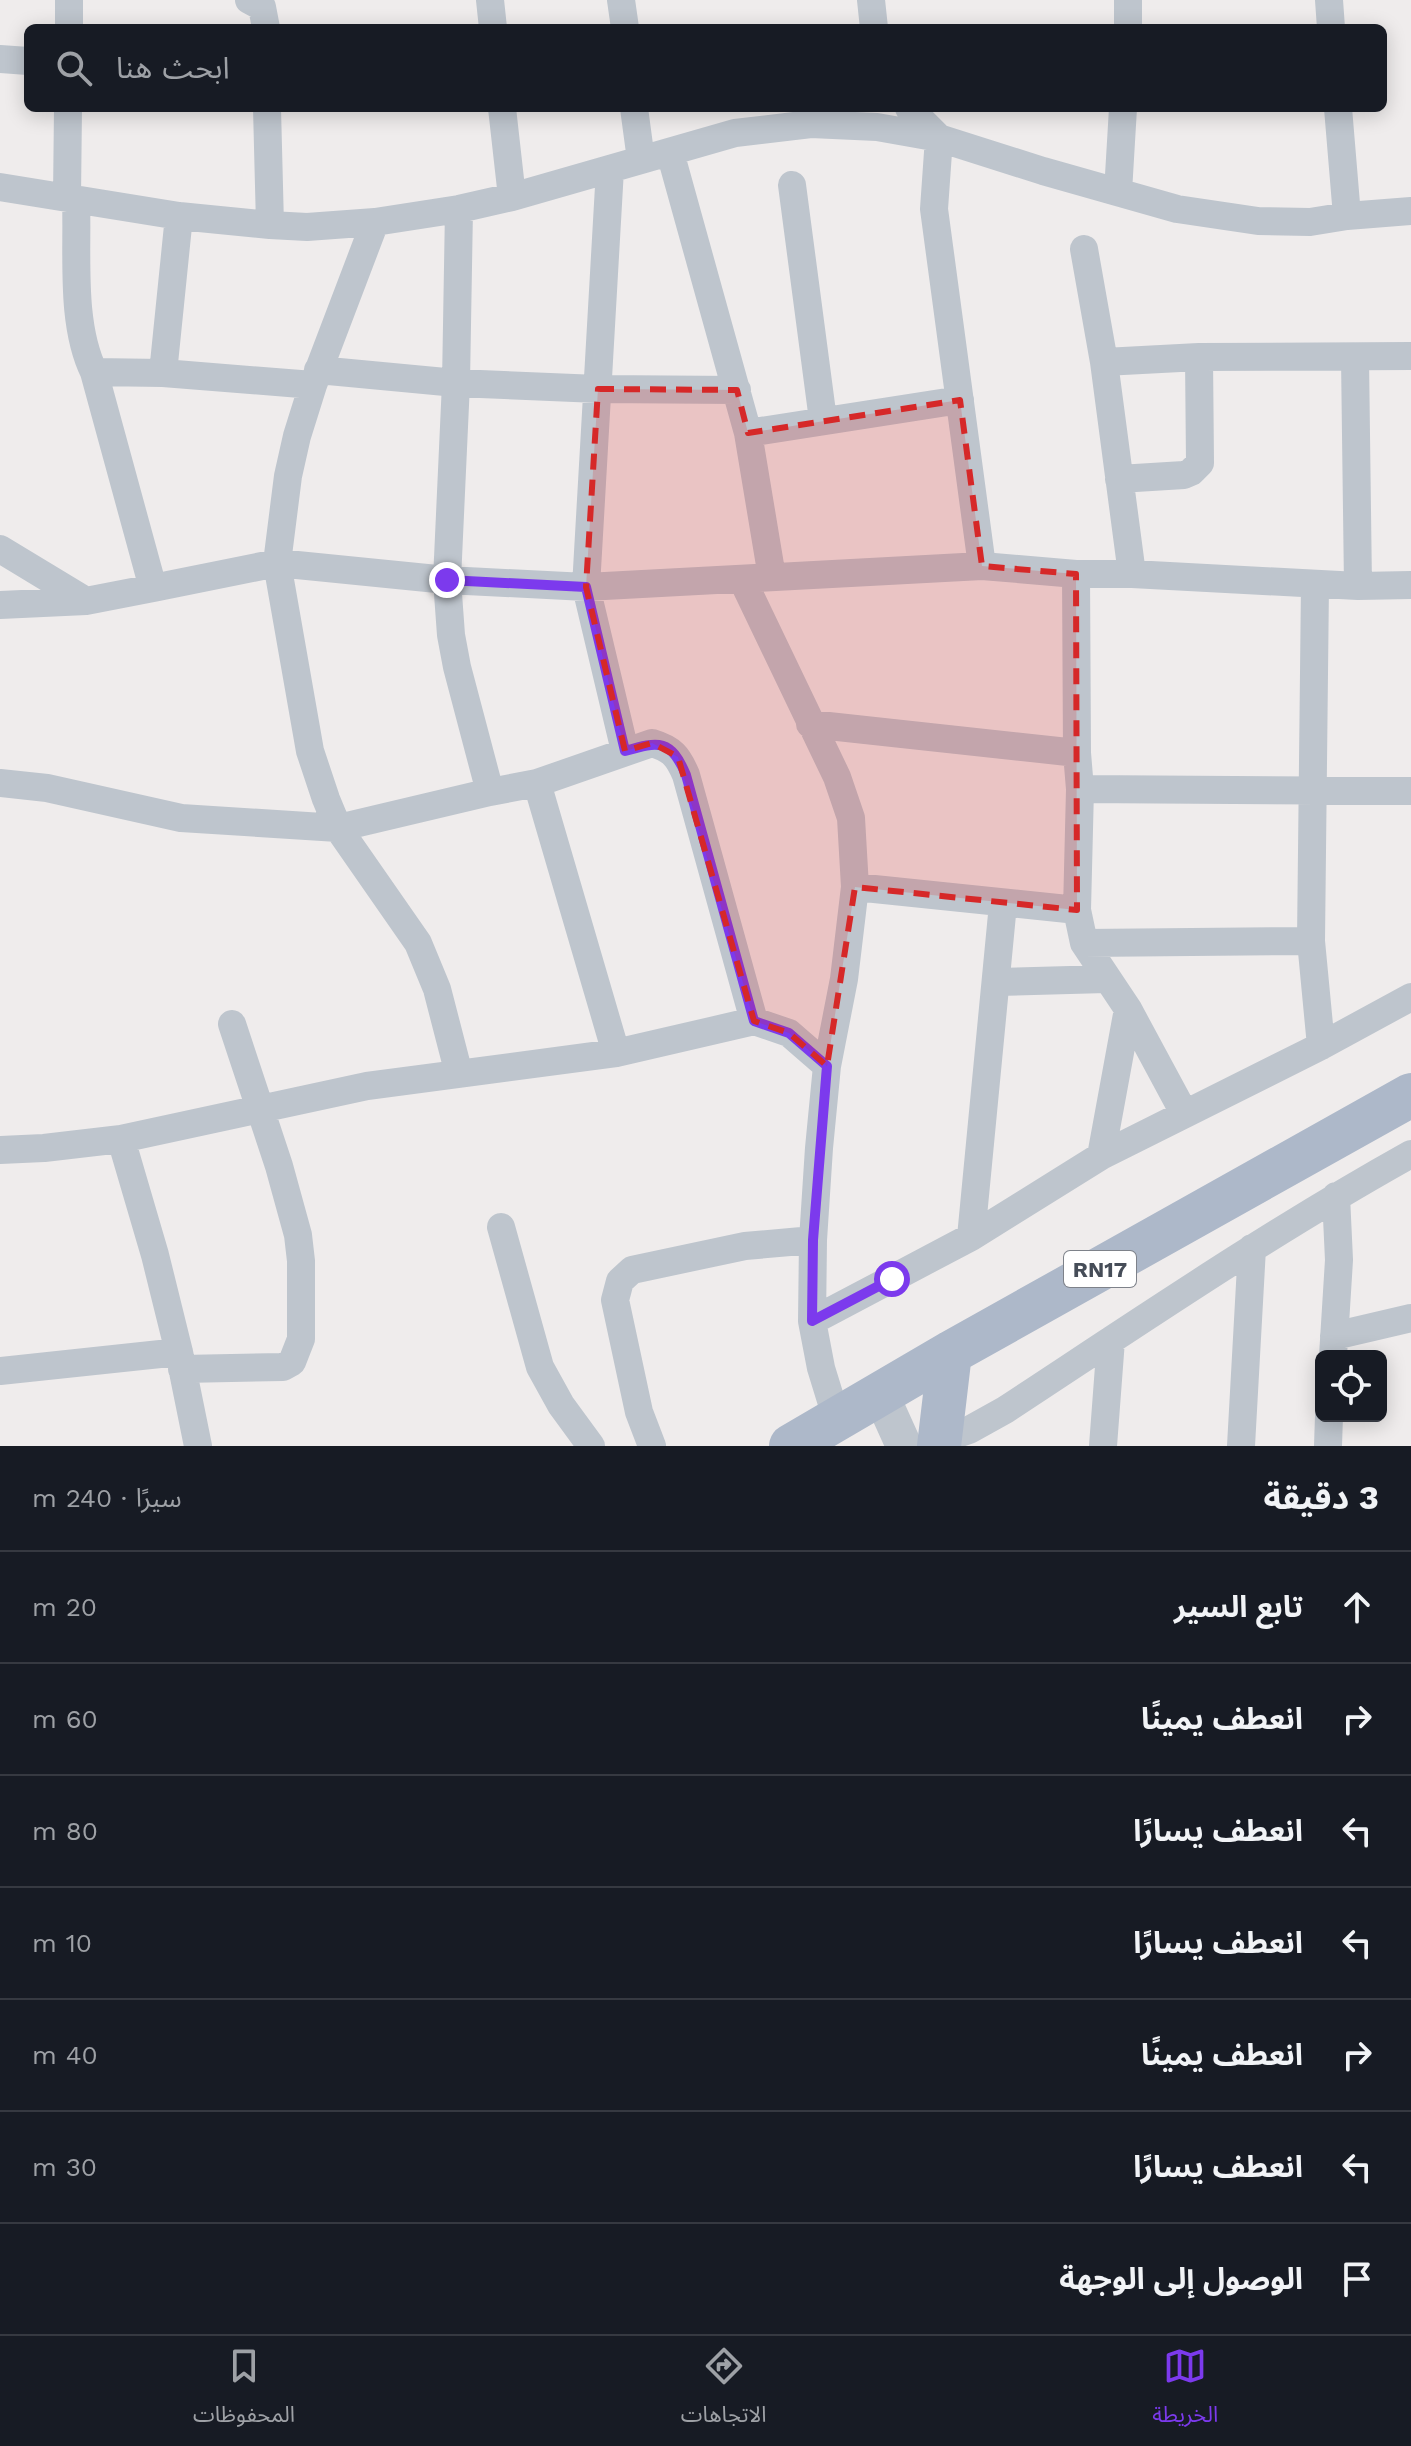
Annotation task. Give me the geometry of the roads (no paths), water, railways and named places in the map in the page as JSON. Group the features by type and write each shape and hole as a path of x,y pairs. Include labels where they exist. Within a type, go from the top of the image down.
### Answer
{"main road":[{"name":"RN17","path":"791,1446 841,1433 881,1395 950,1353 1411,1095"},
{"path":"928,1444 950,1353"}],"street":[{"path":"69,0 69,24"},
{"path":"249,0 262,7 265,24"},
{"path":"490,0 493,24"},
{"path":"621,0 624,24"},
{"path":"871,0 874,24"},
{"path":"1128,0 1128,24"},
{"path":"1329,0 1331,24"},
{"path":"0,59 24,61"},
{"path":"68,112 79,327 153,588"},
{"path":"267,112 270,225"},
{"path":"502,112 512,197"},
{"path":"635,112 641,160"},
{"path":"913,112 939,138 934,209 982,566"},
{"path":"1118,192 1123,112"},
{"path":"1338,112 1347,216"},
{"path":"0,187 179,216 270,225 307,227 375,222 512,197 735,133 811,124 877,127 939,138 1177,209 1258,221 1310,222 1411,211"},
{"path":"670,152 748,433 772,577"},
{"path":"610,169 586,587 625,751"},
{"path":"792,185 823,420"},
{"path":"459,209 456,383 447,580 457,667 490,792"},
{"path":"163,373 179,216"},
{"path":"375,222 297,436 288,476 277,563 310,751 338,828 418,943 437,989 459,1074"},
{"path":"1084,249 1104,362 1132,574"},
{"path":"1104,362 1199,357 1411,356"},
{"path":"1119,479 1184,475 1200,463 1199,357"},
{"path":"1355,358 1358,586"},
{"path":"94,372 316,377 598,389 737,390"},
{"path":"748,433 960,400"},
{"path":"0,549 86,601"},
{"path":"0,605 86,601 277,563 447,580 586,587 982,566 1076,574 1358,586 1411,585"},
{"path":"1076,574 1080,789 1077,910 1084,943 1128,1009 1184,1113"},
{"path":"742,579 837,777 851,818 855,887 844,979 827,1066 813,1240 812,1321 821,1368 841,1433"},
{"path":"1315,584 1311,941 1321,1046"},
{"path":"810,724 1077,753"},
{"path":"0,783 47,788 181,818 338,828 537,783 652,743 669,748 678,757 686,775 754,1021"},
{"path":"537,783 616,1053"},
{"path":"1080,789 1411,791"},
{"path":"855,887 1077,910"},
{"path":"971,1237 1003,904"},
{"path":"1084,943 1311,941"},
{"path":"997,982 1106,979"},
{"path":"812,1321 971,1237 1101,1156 1321,1046 1411,997"},
{"path":"1101,1156 1128,1009"},
{"path":"0,1150 121,1139 367,1086 616,1053 754,1021 789,1033 827,1066"},
{"path":"0,1371 181,1360 283,1367 292,1362 301,1339 298,1235 279,1166 232,1024"},
{"path":"121,1139 155,1255 198,1446"},
{"path":"881,1395 928,1444 969,1430 1005,1410 1252,1248 1411,1154"},
{"path":"1336,1196 1339,1260 1334,1346 1411,1318"},
{"path":"501,1227 540,1367 561,1405 591,1446"},
{"path":"652,1446 639,1412 615,1300 620,1281 632,1270 745,1246 813,1240"},
{"path":"1241,1446 1252,1248"},
{"path":"1103,1446 1111,1340"},
{"path":"1328,1446 1329,1422"}]}
